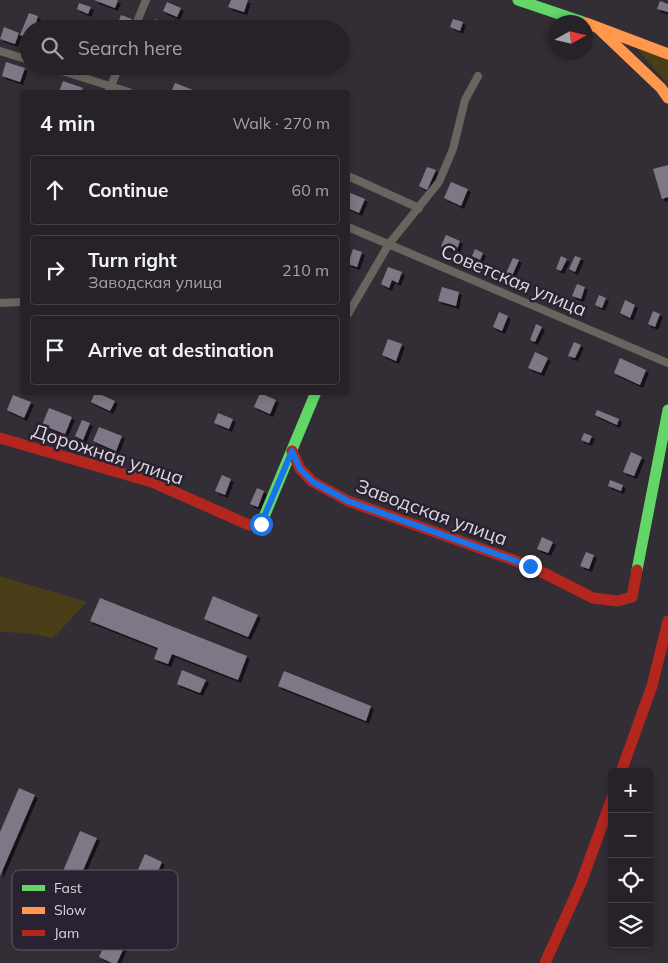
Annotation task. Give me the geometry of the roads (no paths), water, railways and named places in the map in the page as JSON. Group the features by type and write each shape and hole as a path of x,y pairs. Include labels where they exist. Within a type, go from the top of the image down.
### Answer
{"main road":[{"path":"518,0 561,15"},
{"path":"593,26 668,54"},
{"path":"598,28 661,88 668,98"},
{"path":"292,451 313,395"},
{"name":"Заводская улица","path":"292,451 300,469 313,482 348,501 530,566 593,598 617,601 632,597 668,410"},
{"name":"Дорожная улица","path":"0,438 152,482 249,525 261,524 292,451"},
{"path":"622,768 652,686 668,621"},
{"path":"545,963 581,883 608,809"}],"street":[{"path":"138,20 146,0"},
{"path":"0,51 20,57"},
{"path":"70,75 109,90 115,75"},
{"path":"350,311 389,244 439,182 453,149 465,100 478,76"},
{"path":"350,177 419,208"},
{"name":"Советская улица","path":"350,228 668,363"},
{"path":"0,303 20,302"}]}
